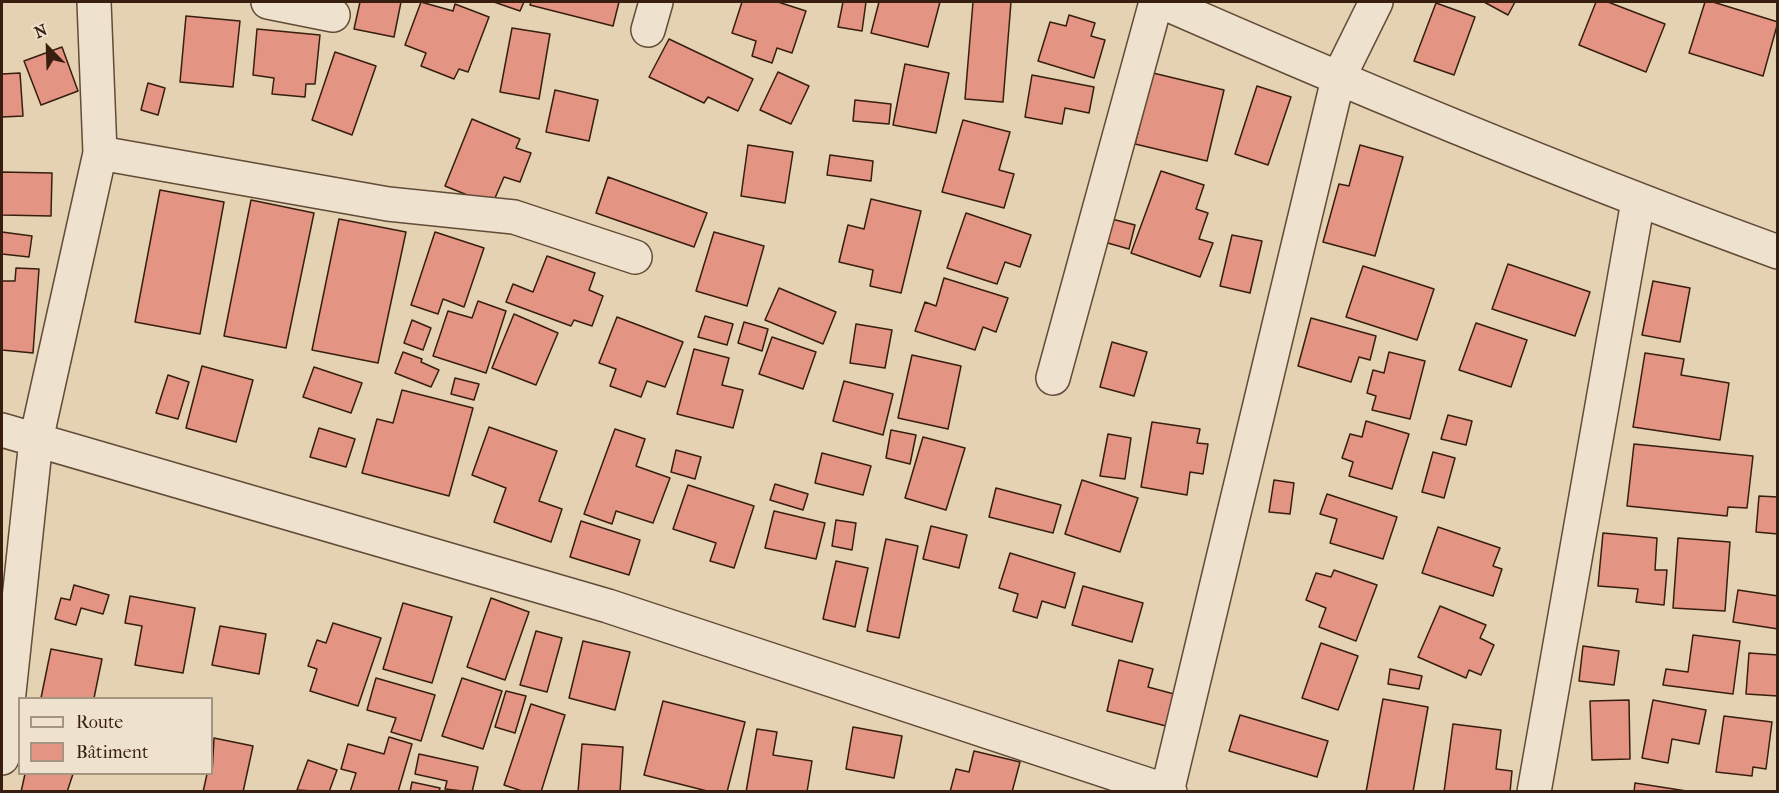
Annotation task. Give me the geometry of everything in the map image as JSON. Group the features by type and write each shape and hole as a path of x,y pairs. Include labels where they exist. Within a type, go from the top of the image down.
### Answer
{"street":[{"path":"2,758 36,440 100,153 94,2"},
{"path":"268,2 333,15"},
{"path":"1053,378 1156,2"},
{"path":"1162,2 1338,79 1638,201 1778,252"},
{"path":"2,430 608,606 1168,791 1338,79 1376,2"},
{"path":"100,153 388,204 514,217 635,257"},
{"path":"1534,792 1638,201"}],"building":[{"path":"360,2 401,2 394,37 354,29"},
{"path":"421,2 453,11 455,4 489,17 468,72 459,69 454,79 421,66 426,53 405,45"},
{"path":"494,2 524,2 520,11"},
{"path":"531,2 619,2 613,26 530,5"},
{"path":"742,2 778,2 806,11 792,53 777,48 772,63 752,56 756,41 732,33"},
{"path":"843,2 866,2 862,31 838,27"},
{"path":"879,2 940,2 928,47 871,33"},
{"path":"973,2 1011,2 1003,102 965,99"},
{"path":"1484,2 1515,2 1508,15"},
{"path":"1596,2 1608,2 1665,24 1646,72 1579,45"},
{"path":"1705,2 1713,2 1778,22 1763,76 1689,53"},
{"path":"1436,3 1475,17 1454,75 1414,61"},
{"path":"1069,15 1095,23 1091,36 1105,40 1094,78 1038,61 1050,22 1066,26"},
{"path":"186,16 240,21 233,87 180,82"},
{"path":"512,28 550,34 539,99 500,92"},
{"path":"257,29 320,35 315,84 306,84 305,97 272,94 274,78 253,75"},
{"path":"669,39 753,79 738,111 708,97 704,103 649,77"},
{"path":"62,47 78,91 41,105 24,61"},
{"path":"335,52 376,66 352,135 312,120"},
{"path":"905,64 949,73 936,133 893,125"},
{"path":"778,72 809,86 791,124 760,110"},
{"path":"20,73 23,116 2,117 2,74"},
{"path":"1153,73 1224,90 1207,161 1135,144"},
{"path":"1032,75 1094,87 1089,113 1065,108 1062,124 1025,117"},
{"path":"148,83 165,88 158,115 141,110"},
{"path":"1257,86 1291,97 1268,165 1235,154"},
{"path":"555,90 598,100 589,141 546,132"},
{"path":"855,100 891,104 889,124 853,121"},
{"path":"472,119 520,139 516,148 531,153 520,182 504,177 492,205 445,186"},
{"path":"963,120 1010,132 999,170 1014,174 1004,208 942,192"},
{"path":"748,145 793,152 785,203 741,196"},
{"path":"1360,145 1403,157 1375,256 1323,242 1339,184 1349,186"},
{"path":"830,155 873,161 871,181 827,175"},
{"path":"1161,171 1204,185 1196,209 1208,213 1199,239 1213,243 1200,277 1131,253"},
{"path":"2,172 52,173 51,216 2,215"},
{"path":"608,177 707,213 694,247 596,213"},
{"path":"160,190 224,202 200,334 135,322"},
{"path":"871,199 921,211 901,293 870,286 873,270 839,262 848,225 864,229"},
{"path":"251,200 314,213 286,348 224,336"},
{"path":"966,213 1031,235 1020,267 1005,262 997,284 947,268"},
{"path":"1104,217 1135,225 1129,249 1097,240"},
{"path":"339,219 406,232 378,363 312,350"},
{"path":"2,232 32,236 29,257 2,254"},
{"path":"435,232 484,248 464,307 443,299 438,314 411,305"},
{"path":"714,232 764,246 747,306 696,291"},
{"path":"1232,235 1262,241 1250,293 1220,286"},
{"path":"547,256 595,273 589,290 603,296 592,326 574,320 571,326 506,302 513,284 533,292"},
{"path":"1508,264 1590,292 1575,336 1492,309"},
{"path":"1363,266 1434,289 1417,340 1346,317"},
{"path":"16,268 39,269 33,353 2,350 2,281 15,281"},
{"path":"944,278 1008,298 996,332 983,327 975,350 915,331 925,302 936,306"},
{"path":"1653,281 1690,288 1680,342 1642,335"},
{"path":"779,288 836,312 823,344 765,320"},
{"path":"478,301 506,311 486,373 433,356 448,311 472,318"},
{"path":"514,314 558,333 536,385 492,368"},
{"path":"705,316 733,324 727,345 698,337"},
{"path":"617,317 683,342 665,387 647,381 641,397 610,386 616,369 599,363"},
{"path":"1311,318 1376,336 1370,360 1359,357 1351,382 1298,366"},
{"path":"412,320 431,328 423,350 404,343"},
{"path":"744,322 768,329 762,351 738,343"},
{"path":"1476,323 1527,340 1511,387 1459,370"},
{"path":"856,324 892,330 885,368 850,363"},
{"path":"772,337 816,352 803,389 759,374"},
{"path":"1112,342 1147,352 1134,396 1100,387"},
{"path":"694,349 729,358 722,385 743,390 733,428 677,414"},
{"path":"403,352 422,359 421,362 439,370 431,387 395,373"},
{"path":"1389,352 1425,361 1410,419 1372,410 1376,396 1367,393 1373,370 1384,373"},
{"path":"1645,353 1684,359 1681,375 1729,383 1720,440 1633,427"},
{"path":"912,355 961,366 948,429 898,418"},
{"path":"202,366 253,380 236,442 186,428"},
{"path":"314,367 362,383 351,413 303,397"},
{"path":"168,375 189,382 178,419 156,413"},
{"path":"455,378 479,384 474,400 451,394"},
{"path":"844,381 893,394 883,435 833,421"},
{"path":"402,390 473,408 449,496 362,473 377,419 393,423"},
{"path":"1448,415 1472,421 1466,445 1441,439"},
{"path":"1366,421 1409,434 1392,489 1349,476 1353,462 1342,458 1350,434 1362,437"},
{"path":"1152,422 1200,429 1197,443 1208,444 1203,474 1190,472 1187,495 1141,487"},
{"path":"489,427 557,451 539,501 562,509 551,542 494,522 506,488 472,475"},
{"path":"319,428 355,439 346,467 310,457"},
{"path":"615,429 645,439 636,466 670,478 653,523 616,511 612,524 584,514"},
{"path":"891,430 916,435 910,464 886,458"},
{"path":"1108,434 1131,438 1125,479 1100,476"},
{"path":"923,437 965,448 946,510 905,498"},
{"path":"1634,444 1753,456 1747,508 1728,507 1727,516 1627,506"},
{"path":"676,450 701,457 695,479 671,472"},
{"path":"1433,452 1455,458 1444,498 1422,492"},
{"path":"822,453 871,466 863,495 815,483"},
{"path":"1082,480 1138,498 1120,552 1065,534"},
{"path":"1274,480 1294,483 1290,514 1269,512"},
{"path":"775,484 808,494 803,510 770,500"},
{"path":"688,485 754,506 734,568 710,561 716,543 673,529"},
{"path":"996,488 1061,505 1053,533 989,517"},
{"path":"1327,494 1397,517 1383,559 1330,543 1337,519 1320,514"},
{"path":"1759,496 1778,497 1778,534 1756,532"},
{"path":"774,511 825,523 816,559 765,548"},
{"path":"836,520 856,523 852,550 832,546"},
{"path":"581,521 640,540 629,575 570,557"},
{"path":"931,526 967,535 959,568 923,559"},
{"path":"1438,527 1500,548 1493,566 1502,569 1493,596 1422,573"},
{"path":"1603,533 1657,538 1655,570 1667,570 1664,605 1636,602 1638,589 1598,586"},
{"path":"1678,538 1730,542 1725,611 1673,608"},
{"path":"886,539 918,546 899,638 867,631"},
{"path":"1010,553 1075,573 1065,608 1042,601 1037,618 1013,611 1018,594 999,588"},
{"path":"836,561 868,568 855,627 823,619"},
{"path":"1334,570 1377,585 1356,641 1319,627 1326,608 1306,600 1316,573 1331,577"},
{"path":"74,585 109,595 103,614 81,608 76,625 55,619 61,598 70,600"},
{"path":"1083,586 1143,603 1132,642 1072,625"},
{"path":"1738,590 1778,596 1778,629 1733,622"},
{"path":"130,596 195,608 183,673 135,665 142,626 125,623"},
{"path":"491,598 529,612 505,680 467,667"},
{"path":"403,603 452,617 432,683 383,669"},
{"path":"1440,606 1486,625 1480,638 1494,645 1481,675 1469,670 1466,678 1418,657"},
{"path":"333,623 381,638 358,706 310,691 317,669 308,666 317,640 326,643"},
{"path":"220,626 266,634 259,674 212,665"},
{"path":"536,631 562,638 547,692 520,685"},
{"path":"1693,635 1740,641 1733,694 1663,685 1666,669 1688,672"},
{"path":"583,641 630,652 615,710 569,698"},
{"path":"1321,643 1358,656 1338,710 1302,698"},
{"path":"1583,646 1619,651 1614,685 1579,681"},
{"path":"51,649 102,659 94,697 41,697"},
{"path":"1749,653 1778,655 1778,696 1746,694"},
{"path":"1119,660 1153,669 1148,687 1174,694 1166,726 1107,711"},
{"path":"1390,669 1422,676 1419,689 1388,684"},
{"path":"376,678 435,695 421,741 391,732 396,718 367,710"},
{"path":"462,678 502,691 483,749 442,736"},
{"path":"506,691 526,696 515,733 495,727"},
{"path":"1383,699 1428,707 1413,792 1366,792"},
{"path":"1629,700 1630,759 1592,760 1590,701"},
{"path":"1653,700 1706,710 1699,744 1672,739 1668,763 1642,758"},
{"path":"663,701 745,722 727,792 711,792 644,775"},
{"path":"531,704 565,715 541,792 525,792 504,785"},
{"path":"1240,715 1328,741 1317,777 1229,751"},
{"path":"1724,716 1772,722 1766,769 1753,767 1752,776 1716,772"},
{"path":"1453,724 1501,730 1496,769 1512,771 1510,792 1444,792"},
{"path":"853,727 902,736 894,778 846,769"},
{"path":"757,729 777,732 773,755 812,761 807,792 746,792"},
{"path":"389,737 412,744 398,792 350,792 356,773 341,769 348,744 384,754"},
{"path":"214,738 253,746 243,792 203,792 207,775 213,775"},
{"path":"582,744 623,747 620,792 578,792"},
{"path":"974,751 1020,762 1012,792 950,792 956,769 969,772"},
{"path":"419,754 478,767 472,792 445,789 447,781 415,774"},
{"path":"308,760 337,770 329,792 297,790"},
{"path":"25,775 73,775 67,792 21,792"},
{"path":"412,782 440,788 439,792 410,792"},
{"path":"1635,783 1693,792 1634,792"}]}
